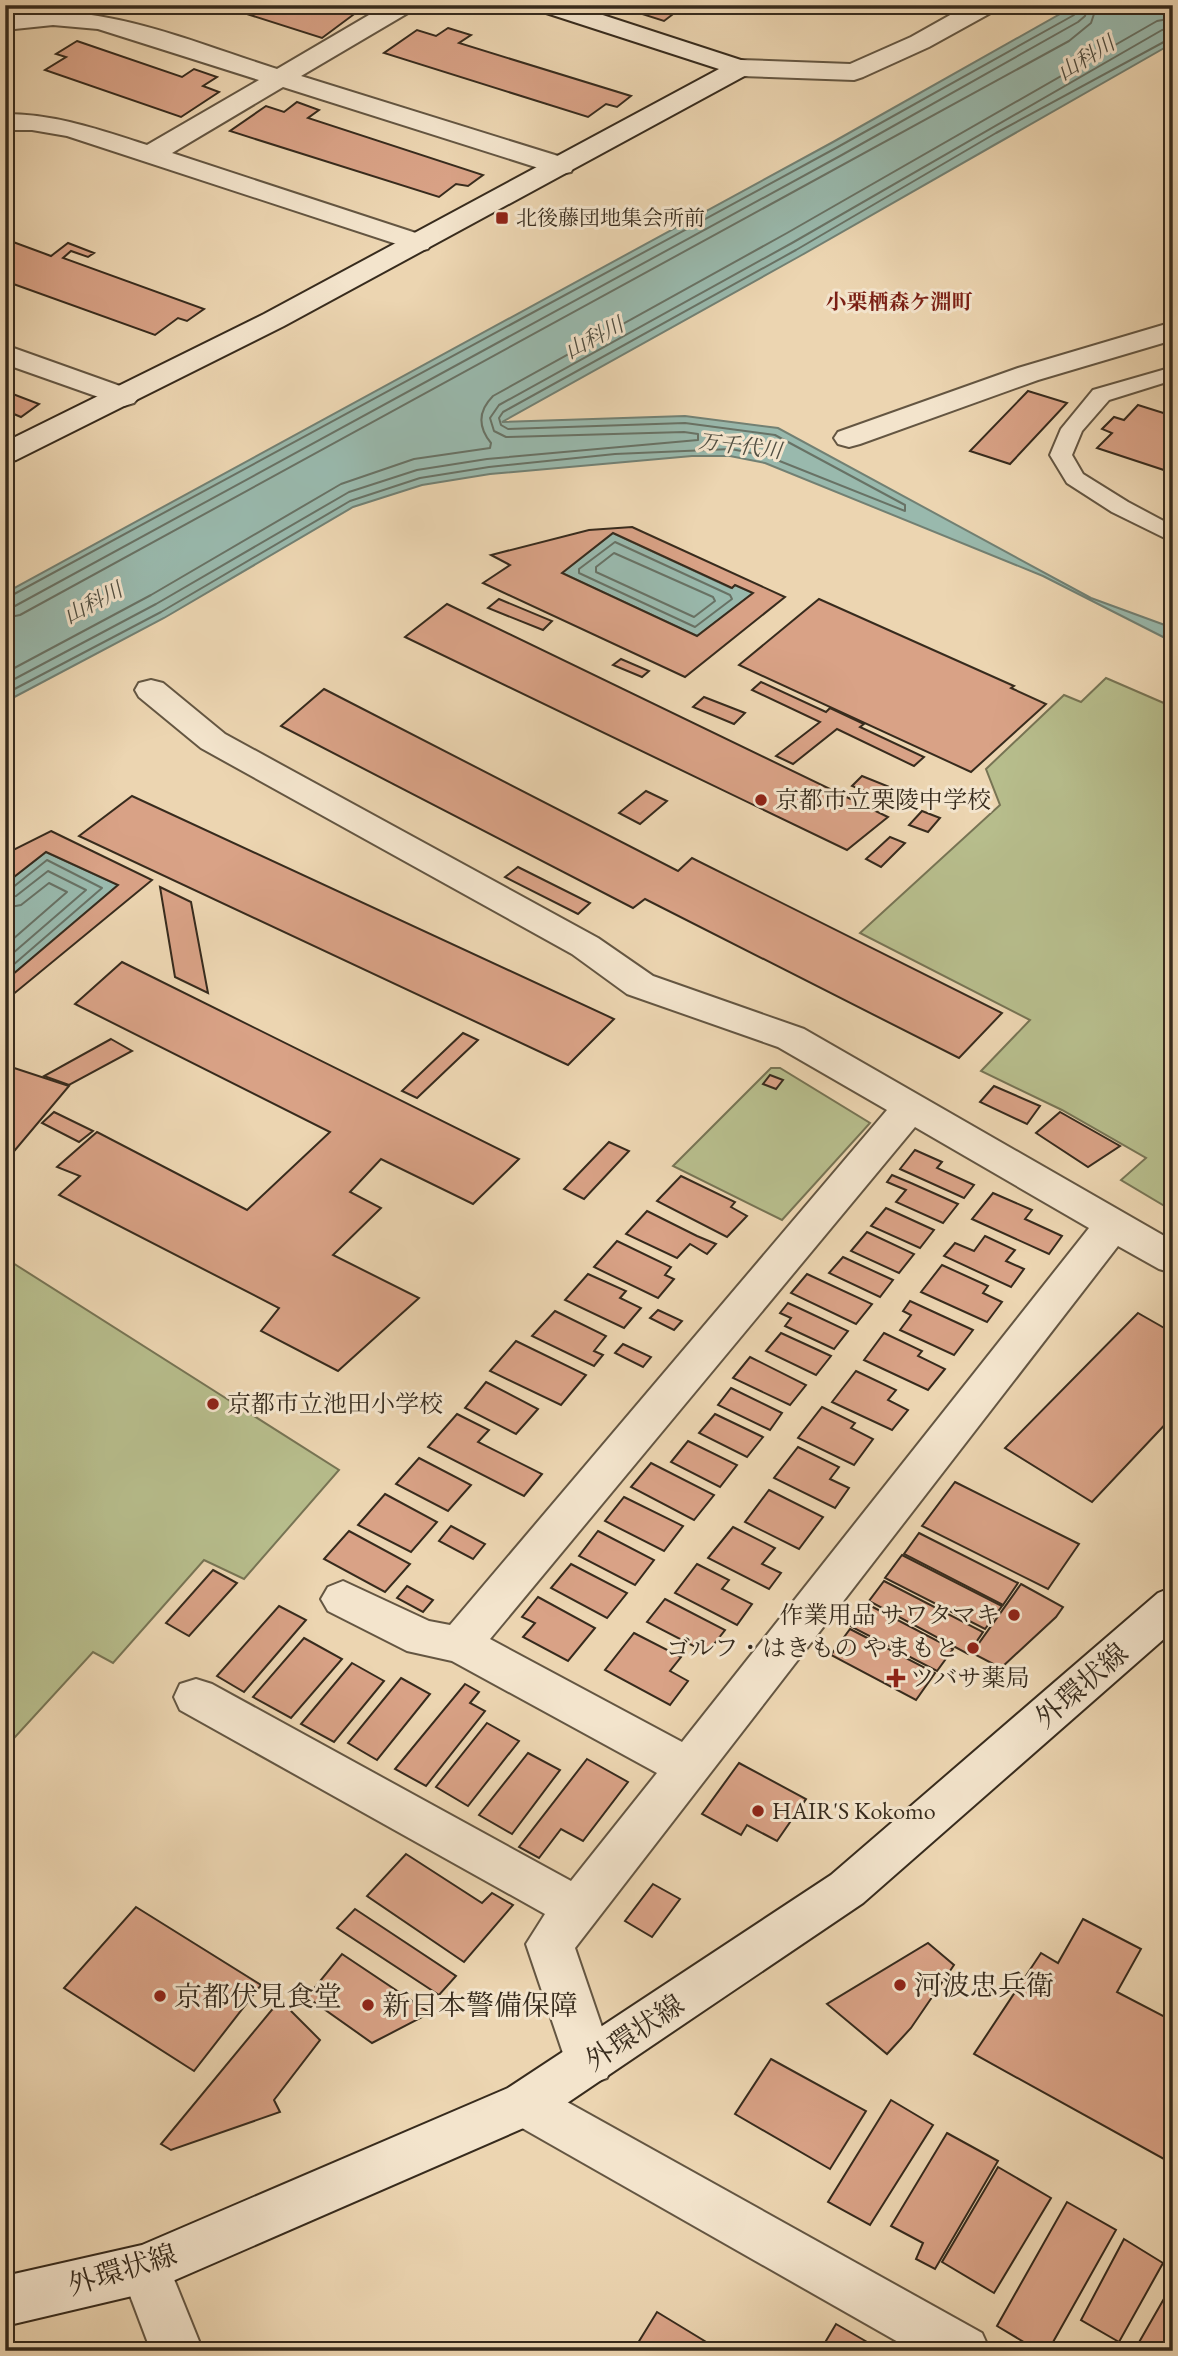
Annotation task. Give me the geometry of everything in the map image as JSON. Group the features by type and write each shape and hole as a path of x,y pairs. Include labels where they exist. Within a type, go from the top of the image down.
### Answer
{"street":[{"path":"153,153 404,5"},
{"path":"546,5 741,68 854,72 920,42 987,5"},
{"path":"5,22 47,17 101,22 561,166"},
{"path":"5,454 124,397 418,243 741,68"},
{"path":"5,122 32,122 72,129 153,153 418,243"},
{"path":"849,438 1028,374 1173,331"},
{"path":"5,354 124,397"},
{"path":"151,690 213,741 585,946 640,985 791,1038 1173,1259"},
{"path":"460,1644 910,1108"},
{"path":"590,2062 550,1944 1112,1226"},
{"path":"343,1599 422,1638 460,1644 689,1768"},
{"name":"外環状線","path":"5,2301 145,2269 525,2104 847,1889 1173,1605"},
{"path":"195,1697 579,1909"},
{"path":"525,2104 964,2351"},
{"path":"145,2269 177,2351"}],"lane":[{"path":"1173,373 1101,396 1072,429 1061,455 1075,478 1120,507 1173,535"}],"green space":[{"path":"1106,678 1173,707 1173,1211 1121,1180 1146,1158 1062,1110 981,1071 1030,1020 860,933 1000,805 986,769 1064,695 1081,702"},
{"path":"771,1068 780,1068 870,1123 782,1220 673,1166"},
{"path":"5,1258 339,1470 244,1579 204,1560 113,1663 93,1652 5,1748"}],"water":[{"path":"1076,5 1173,5 1173,43 502,422 685,416 778,428 1091,598 1173,628 1173,642 1043,576 765,463 730,456 692,456 490,474 422,485 353,507 164,618 5,702 5,593 833,142"},
{"path":"613,533 731,588 735,585 753,593 697,636 562,573"},
{"path":"46,852 118,885 5,981 5,884"}],"building":[{"path":"219,5 352,5 347,9 357,12 322,38"},
{"path":"614,5 685,5 664,21"},
{"path":"448,28 471,35 459,43 631,96 617,107 606,104 588,117 384,53 417,30 436,36"},
{"path":"77,41 182,77 194,69 217,77 203,86 219,92 181,117 45,70 66,57 56,54"},
{"path":"297,102 319,110 308,118 483,175 468,186 456,184 439,197 230,131 266,106 284,112"},
{"path":"5,239 51,256 68,243 94,253 88,257 71,251 63,258 204,309 187,321 178,318 155,335 5,281"},
{"path":"5,391 39,404 21,417 9,412 5,415"},
{"path":"1028,391 1067,403 1010,464 970,451"},
{"path":"1138,405 1173,416 1173,473 1097,448 1112,433 1102,429 1114,417 1124,420"},
{"path":"632,527 785,597 685,677 483,583 510,565 491,555 589,530","holes":["613,533 732,588 735,585 753,593 697,636 562,573"]},
{"path":"499,599 552,621 543,630 488,608"},
{"path":"819,599 1014,686 1011,688 1046,704 971,772 739,665"},
{"path":"447,604 888,817 847,850 405,637"},
{"path":"621,659 649,671 642,677 613,665"},
{"path":"761,682 826,712 830,708 864,724 860,727 924,757 914,766 837,729 793,764 776,756 820,722 752,690"},
{"path":"324,689 678,871 692,858 1002,1013 959,1058 645,899 633,908 281,726"},
{"path":"704,697 745,713 734,724 693,707"},
{"path":"862,776 902,792 891,802 852,786"},
{"path":"646,791 667,801 640,824 619,813"},
{"path":"132,796 614,1019 568,1065 79,836"},
{"path":"922,811 940,818 928,832 909,825"},
{"path":"51,831 152,880 5,1001 5,981 118,885 46,852 5,884 5,854"},
{"path":"890,837 905,843 881,867 866,859"},
{"path":"518,867 590,903 578,914 505,877"},
{"path":"160,887 191,902 208,993 175,977"},
{"path":"122,962 519,1159 473,1204 381,1159 350,1192 381,1208 333,1255 419,1298 338,1371 261,1331 279,1308 59,1195 80,1176 57,1167 97,1132 247,1210 330,1132 75,1004"},
{"path":"463,1033 478,1040 417,1098 402,1091"},
{"path":"111,1039 132,1051 69,1085 44,1076"},
{"path":"5,1065 69,1086 5,1162"},
{"path":"770,1075 783,1080 776,1089 763,1084"},
{"path":"994,1086 1040,1106 1027,1124 980,1102"},
{"path":"54,1112 93,1131 79,1142 42,1123"},
{"path":"1060,1112 1120,1146 1088,1167 1036,1133"},
{"path":"609,1142 629,1151 584,1199 564,1189"},
{"path":"915,1150 942,1162 937,1168 974,1185 964,1198 900,1169"},
{"path":"892,1175 958,1204 943,1223 896,1202 906,1190 887,1182"},
{"path":"681,1176 735,1202 731,1207 747,1216 727,1237 657,1201"},
{"path":"993,1193 1032,1210 1025,1219 1062,1236 1049,1254 972,1219"},
{"path":"886,1208 934,1230 920,1248 871,1226"},
{"path":"647,1211 716,1244 707,1254 690,1244 677,1258 626,1234"},
{"path":"867,1232 914,1254 899,1273 851,1251"},
{"path":"985,1236 1015,1250 1006,1261 1024,1269 1011,1287 944,1256 955,1243 974,1251"},
{"path":"617,1241 671,1267 665,1275 674,1279 658,1298 594,1267"},
{"path":"843,1257 893,1280 880,1297 829,1273"},
{"path":"942,1265 988,1286 983,1293 1002,1302 987,1322 921,1292"},
{"path":"588,1274 626,1291 620,1298 641,1308 624,1328 565,1300"},
{"path":"807,1274 872,1304 856,1324 791,1293"},
{"path":"910,1301 973,1330 954,1355 900,1330 911,1315 903,1311"},
{"path":"788,1303 848,1331 834,1349 785,1326 791,1318 780,1313"},
{"path":"658,1310 682,1321 674,1330 650,1318"},
{"path":"555,1311 606,1336 594,1351 603,1355 594,1366 532,1336"},
{"path":"1138,1313 1173,1333 1173,1416 1092,1502 1005,1448"},
{"path":"781,1333 831,1356 816,1375 766,1351"},
{"path":"884,1333 922,1351 918,1356 945,1369 928,1390 864,1360"},
{"path":"516,1341 586,1375 561,1405 490,1371"},
{"path":"623,1344 651,1357 643,1367 615,1353"},
{"path":"750,1357 806,1385 790,1405 733,1378"},
{"path":"856,1371 896,1390 888,1400 908,1410 892,1430 832,1402"},
{"path":"486,1382 538,1409 516,1434 465,1408"},
{"path":"731,1388 782,1413 770,1430 718,1405"},
{"path":"822,1407 855,1423 851,1428 873,1439 854,1465 798,1438"},
{"path":"457,1414 489,1430 478,1442 542,1474 524,1496 428,1447"},
{"path":"715,1414 763,1437 747,1457 699,1433"},
{"path":"688,1441 737,1465 720,1487 671,1462"},
{"path":"798,1447 839,1467 830,1479 849,1488 835,1508 774,1478"},
{"path":"419,1458 471,1485 448,1511 396,1484"},
{"path":"651,1463 714,1495 694,1520 631,1487"},
{"path":"955,1482 1079,1544 1048,1589 922,1526"},
{"path":"769,1490 823,1517 799,1549 745,1522"},
{"path":"385,1494 437,1522 411,1552 358,1525"},
{"path":"624,1497 683,1526 664,1551 605,1521"},
{"path":"451,1526 485,1544 473,1559 439,1541"},
{"path":"733,1527 775,1548 762,1564 781,1573 769,1589 708,1558"},
{"path":"349,1531 410,1564 385,1592 324,1559"},
{"path":"598,1531 654,1560 635,1585 579,1556"},
{"path":"919,1533 1018,1583 1003,1605 904,1554"},
{"path":"902,1555 1002,1606 985,1629 885,1578"},
{"path":"571,1564 627,1593 607,1618 551,1588"},
{"path":"697,1564 729,1580 722,1589 752,1604 737,1625 675,1593"},
{"path":"213,1570 237,1583 189,1636 166,1623"},
{"path":"884,1581 983,1632 968,1654 869,1601"},
{"path":"1021,1584 1063,1607 1056,1617 1001,1668 972,1653"},
{"path":"407,1586 433,1600 423,1612 397,1598"},
{"path":"538,1597 595,1628 568,1661 523,1637 535,1623 522,1617"},
{"path":"665,1599 725,1630 707,1653 647,1622"},
{"path":"867,1604 953,1649 937,1671 850,1626"},
{"path":"279,1606 306,1620 244,1692 217,1676"},
{"path":"850,1629 935,1673 916,1700 831,1655"},
{"path":"634,1633 681,1657 670,1671 688,1681 670,1705 605,1670"},
{"path":"304,1638 342,1659 291,1718 253,1697"},
{"path":"352,1663 384,1681 334,1742 301,1724"},
{"path":"401,1678 430,1694 377,1760 348,1743"},
{"path":"465,1684 479,1692 470,1703 485,1711 426,1786 395,1769"},
{"path":"487,1723 519,1741 468,1806 436,1787"},
{"path":"528,1753 560,1770 512,1834 479,1815"},
{"path":"587,1759 628,1782 583,1841 561,1829 539,1858 519,1847"},
{"path":"739,1763 806,1799 777,1841 747,1825 741,1835 702,1814"},
{"path":"406,1854 482,1903 492,1893 513,1905 464,1962 367,1896"},
{"path":"653,1884 680,1899 652,1937 625,1921"},
{"path":"136,1907 261,1985 194,2071 64,1988"},
{"path":"355,1909 456,1976 439,1995 337,1928"},
{"path":"1083,1919 1141,1949 1117,1992 1173,2021 1173,2164 974,2054 1041,1953 1058,1963"},
{"name":"河波忠兵衛","path":"928,1943 954,1965 911,2028 887,2054 827,2004"},
{"name":"新日本警備保障","path":"342,1954 430,2013 372,2043 307,1997"},
{"path":"280,2000 320,2040 274,2100 280,2112 171,2150 161,2144"},
{"path":"771,2059 866,2111 830,2169 735,2114"},
{"path":"891,2100 933,2125 870,2225 828,2202"},
{"path":"947,2133 998,2161 935,2269 916,2259 923,2243 891,2226"},
{"path":"998,2167 1051,2198 994,2293 942,2262"},
{"path":"1067,2202 1116,2230 1048,2351 1039,2351 997,2326"},
{"path":"1124,2239 1163,2263 1119,2342 1081,2320"},
{"path":"1173,2283 1173,2351 1134,2351"},
{"path":"657,2312 721,2351 633,2351"},
{"path":"836,2324 881,2350 820,2351"}],"place":[{"name":"北後藤団地集会所前","path":"502,218"},
{"name":"京都市立栗陵中学校","path":"761,800"},
{"name":"京都市立池田小学校","path":"213,1404"},
{"name":"作業用品 サワタマキ","path":"1014,1615"},
{"name":"ゴルフ・はきもの やまもと","path":"973,1648"},
{"name":"ツバサ薬局","path":"896,1678"},
{"name":"HAIR'S Kokomo","path":"758,1811"},
{"name":"河波忠兵衛","path":"900,1985"},
{"name":"京都伏見食堂","path":"160,1996"},
{"name":"新日本警備保障","path":"368,2005"}],"district":[{"name":"小栗栖森ケ淵町","path":"899,302"}],"water label":[{"name":"山科川","path":"1086,58"},
{"name":"山科川","path":"594,338"},
{"name":"万千代川","path":"740,446"},
{"name":"山科川","path":"93,603"}]}
